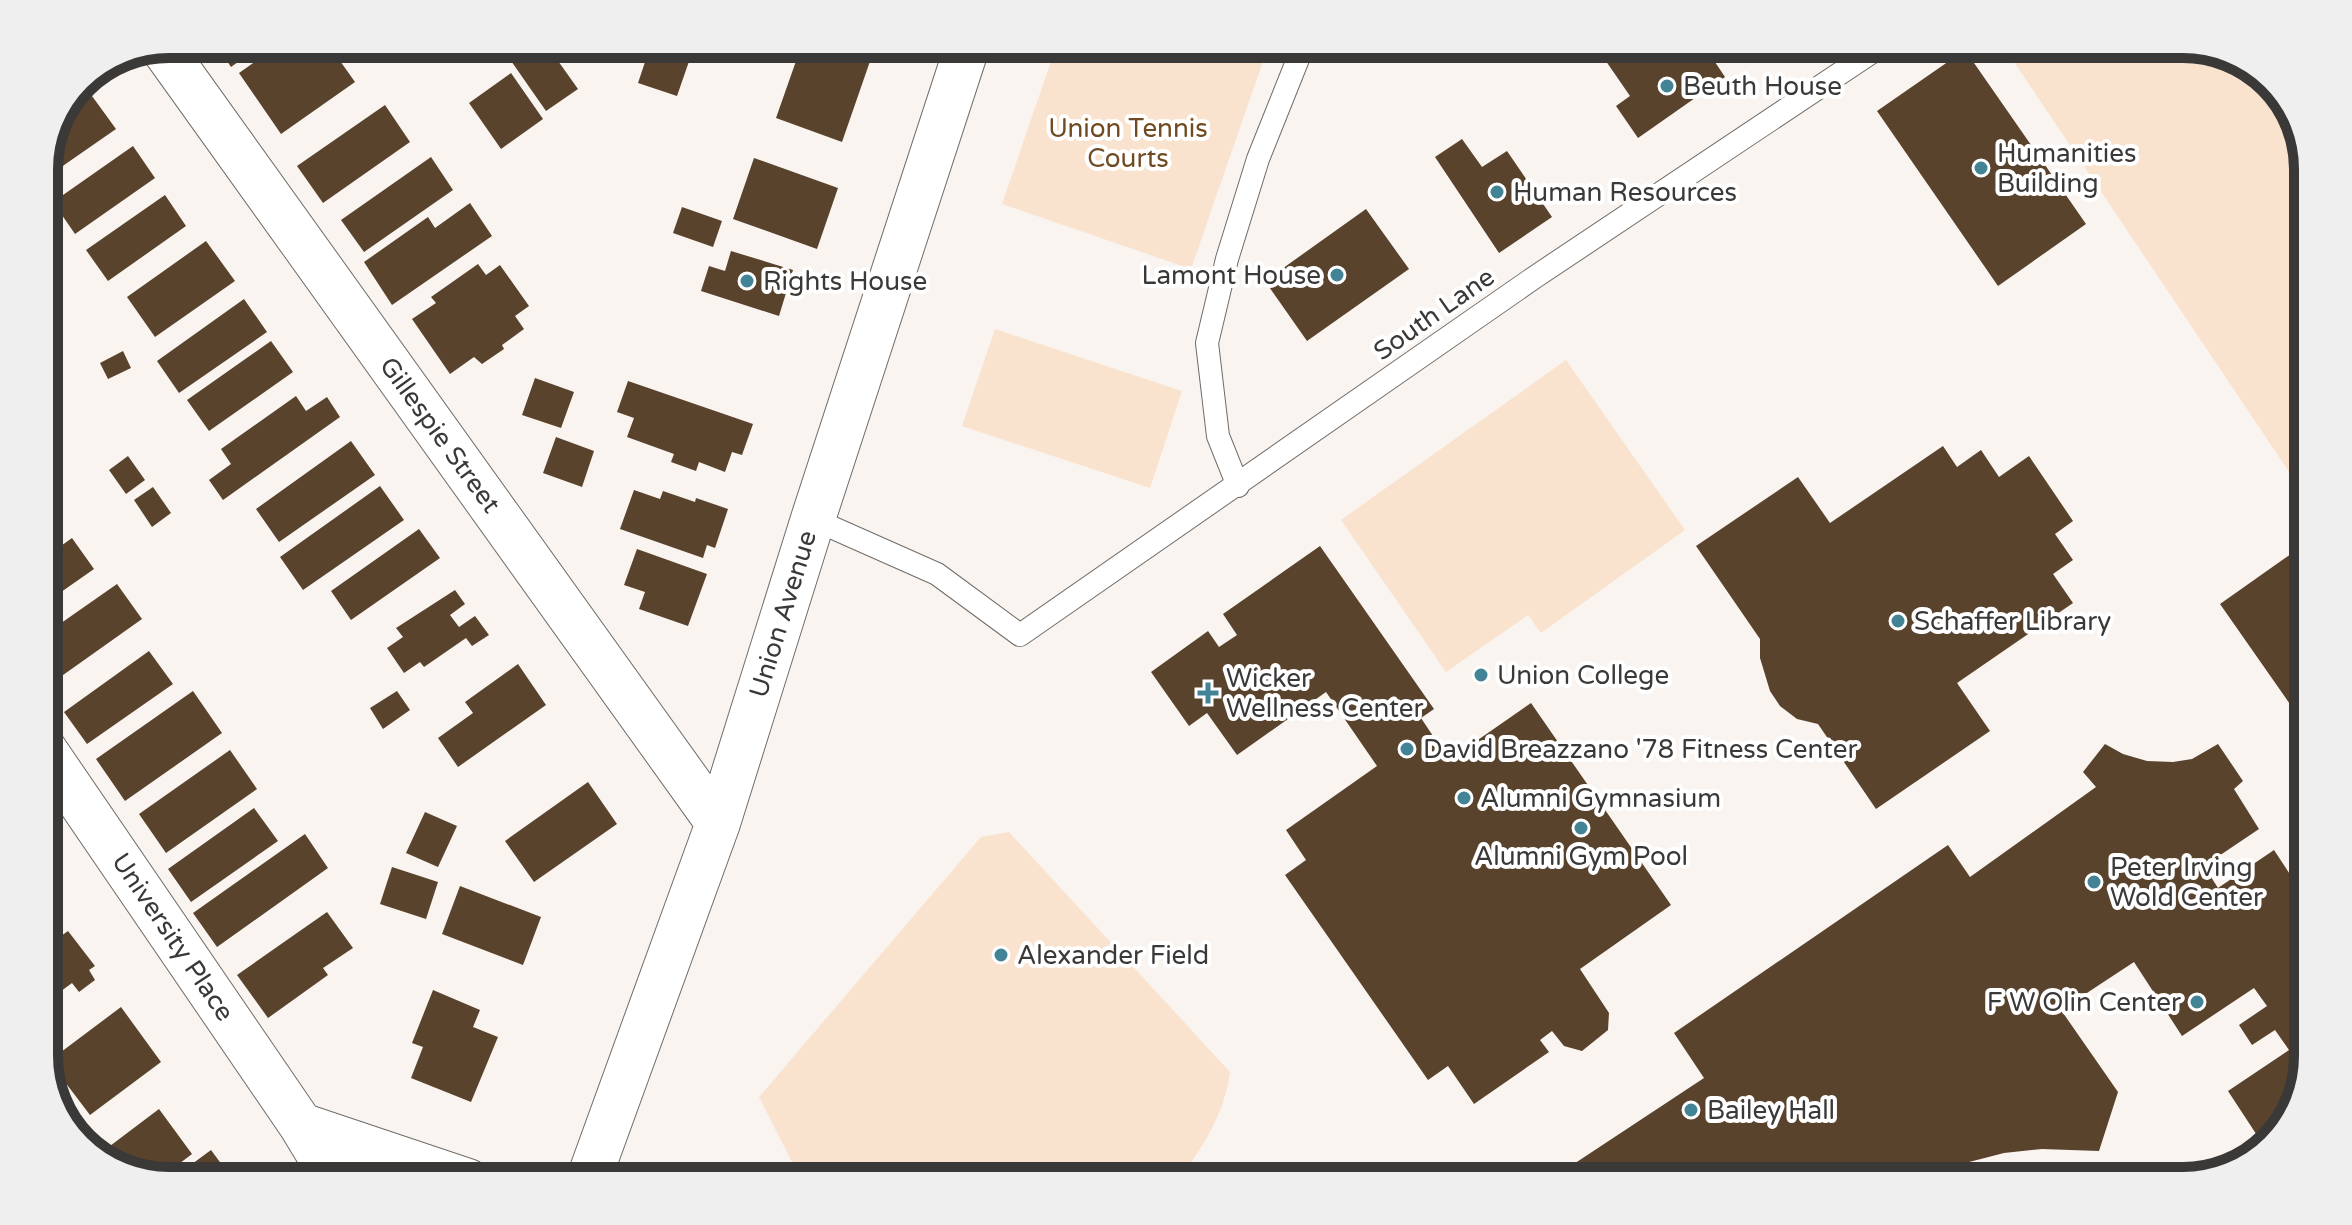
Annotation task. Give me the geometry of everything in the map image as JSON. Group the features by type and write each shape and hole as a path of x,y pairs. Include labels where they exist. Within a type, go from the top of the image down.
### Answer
{"street":[{"name":"Gillespie Street","path":"170,58 718,823"},
{"name":"Union Avenue","path":"593,1167 718,823 813,519 963,58"},
{"name":"University Place","path":"58,769 326,1167"},
{"path":"301,1125 426,1167"}],"lane":[{"path":"1238,486 1218,436 1207,343 1227,259 1258,159 1298,58"},
{"name":"South Lane","path":"813,519 937,574 1020,635 1535,277 1863,58"}],"green space":[{"name":"Union Tennis Courts","path":"1052,58 1264,58 1191,269 1002,204"},
{"path":"2011,58 2198,59 2232,69 2245,77 2275,107 2288,133 2294,162 2294,479"},
{"path":"995,329 1182,391 1150,488 962,426"},
{"path":"1566,360 1685,530 1541,633 1528,615 1446,672 1341,520"},
{"name":"Alexander Field","path":"1009,832 1230,1072 1218,1116 1187,1167 796,1167 793,1164 759,1097 981,837"}],"building":[{"path":"225,58 244,58 231,67"},
{"path":"260,58 338,58 355,82 281,134 239,73"},
{"path":"509,58 556,58 578,89 546,111"},
{"path":"646,58 690,58 677,96 638,83"},
{"path":"797,58 871,58 842,142 776,118"},
{"name":"Beuth House","path":"1604,58 1682,58 1684,61 1688,58 1712,58 1725,77 1638,138 1616,106 1630,96"},
{"name":"Humanities Building","path":"1953,58 1971,58 2086,224 1998,286 1877,111"},
{"path":"511,73 543,119 501,149 469,103"},
{"path":"92,96 116,129 58,169 62,140 77,107"},
{"path":"385,105 410,142 323,203 297,166"},
{"name":"Human Resources","path":"1462,139 1482,167 1507,151 1552,217 1499,253 1435,157"},
{"path":"133,146 155,178 75,234 58,209 58,198"},
{"path":"431,157 453,190 364,252 341,220"},
{"path":"754,158 838,188 817,249 733,219"},
{"path":"165,195 186,226 108,281 86,250"},
{"path":"470,203 492,236 392,305 364,262 428,217 435,228"},
{"path":"682,207 722,221 713,247 673,233"},
{"name":"Lamont House","path":"1366,209 1409,269 1307,341 1265,281"},
{"path":"206,241 235,281 155,337 127,297"},
{"name":"Rights House","path":"731,251 793,270 779,316 701,291 709,266 725,271"},
{"path":"478,264 486,275 500,265 529,306 515,316 524,329 502,345 504,349 482,364 474,357 450,374 412,319 436,303 431,297"},
{"path":"244,299 267,332 179,393 157,361"},
{"path":"271,341 293,372 209,431 187,400"},
{"path":"123,351 131,368 108,379 100,363"},
{"path":"535,378 574,392 561,428 522,415"},
{"path":"628,381 753,424 742,455 732,452 725,472 699,462 696,471 671,462 674,454 627,437 634,418 617,412"},
{"path":"296,396 306,411 327,397 340,417 223,500 209,480 231,464 221,449"},
{"path":"556,437 594,451 582,487 543,473"},
{"path":"351,441 375,475 279,542 256,509"},
{"name":"Schaffer Library","path":"1943,446 1957,467 1981,450 1999,477 2029,456 2073,521 2055,534 2073,560 2053,574 2073,603 1957,683 1990,731 1876,809 1818,724 1797,719 1780,706 1770,691 1760,658 1760,639 1696,546 1798,477 1830,523"},
{"path":"128,456 145,480 126,494 109,470"},
{"path":"380,486 404,520 303,590 280,557"},
{"path":"153,487 171,513 152,527 134,500"},
{"path":"634,490 660,499 663,491 728,509 715,548 707,545 703,558 620,529"},
{"path":"419,529 440,558 351,620 331,591"},
{"path":"72,538 94,569 58,594 58,548"},
{"name":"Alumni Gymnasium","path":"1320,546 1434,709 1421,718 1449,760 1531,703 1671,905 1580,969 1609,1013 1608,1030 1582,1051 1564,1046 1552,1031 1540,1040 1549,1052 1474,1104 1448,1066 1428,1080 1285,875 1306,860 1286,830 1377,766 1326,692 1237,755 1207,713 1189,726 1151,672 1208,631 1219,647 1237,635 1223,614"},
{"path":"637,549 707,574 688,626 639,609 645,592 624,585"},
{"path":"2294,552 2294,710 2220,604"},
{"path":"117,584 142,619 58,679 58,625"},
{"path":"455,590 465,604 450,615 459,627 475,616 489,635 472,646 466,638 424,667 420,662 404,673 387,648 403,637 396,628"},
{"path":"149,651 173,684 87,744 64,712"},
{"path":"518,664 546,705 458,767 438,738 473,713 465,702"},
{"path":"193,691 222,733 125,801 96,759"},
{"path":"397,691 410,710 383,729 370,708"},
{"path":"2105,744 2123,754 2147,761 2173,762 2192,759 2218,744 2243,781 2234,789 2259,829 2204,866 2218,888 2274,850 2294,880 2293,1071 2283,1105 2258,1137 2228,1091 2289,1050 2275,1030 2252,1045 2239,1025 2267,1006 2254,988 2182,1036 2134,962 2061,1010 2118,1092 2099,1151 2042,1149 2004,1153 1950,1167 1569,1167 1704,1078 1674,1033 1948,845 1970,877 2096,787 2083,772"},
{"path":"230,750 257,789 166,853 139,814"},
{"path":"588,782 617,824 534,882 505,841"},
{"path":"254,808 278,841 191,902 168,869"},
{"path":"425,812 457,826 438,867 406,853"},
{"path":"305,834 328,868 217,947 193,913"},
{"path":"392,867 438,882 426,919 380,904"},
{"path":"460,886 541,917 523,965 442,934"},
{"path":"327,912 353,948 323,968 328,975 268,1018 237,975"},
{"path":"68,931 95,966 89,970 95,980 79,992 72,983 58,993 58,938"},
{"path":"433,990 480,1010 473,1027 498,1037 471,1102 411,1078 423,1047 412,1043"},
{"path":"121,1007 161,1062 90,1115 60,1075 58,1054"},
{"path":"159,1109 192,1154 175,1167 154,1166 120,1156 107,1148"},
{"path":"211,1150 224,1167 188,1167"}],"place":[{"name":"Beuth House","path":"1667,86"},
{"name":"Humanities Building","path":"1981,168"},
{"name":"Human Resources","path":"1497,192"},
{"name":"Lamont House","path":"1337,275"},
{"name":"Rights House","path":"747,281"},
{"name":"Schaffer Library","path":"1898,621"},
{"name":"Union College","path":"1481,675"},
{"name":"Wicker Wellness Center","path":"1208,693"},
{"name":"David Breazzano '78 Fitness Center","path":"1407,749"},
{"name":"Alumni Gymnasium","path":"1464,798"},
{"name":"Alumni Gym Pool","path":"1581,828"},
{"name":"Peter Irving Wold Center","path":"2094,882"},
{"name":"Alexander Field","path":"1001,955"},
{"name":"F W Olin Center","path":"2197,1002"},
{"name":"Bailey Hall","path":"1691,1110"}]}
